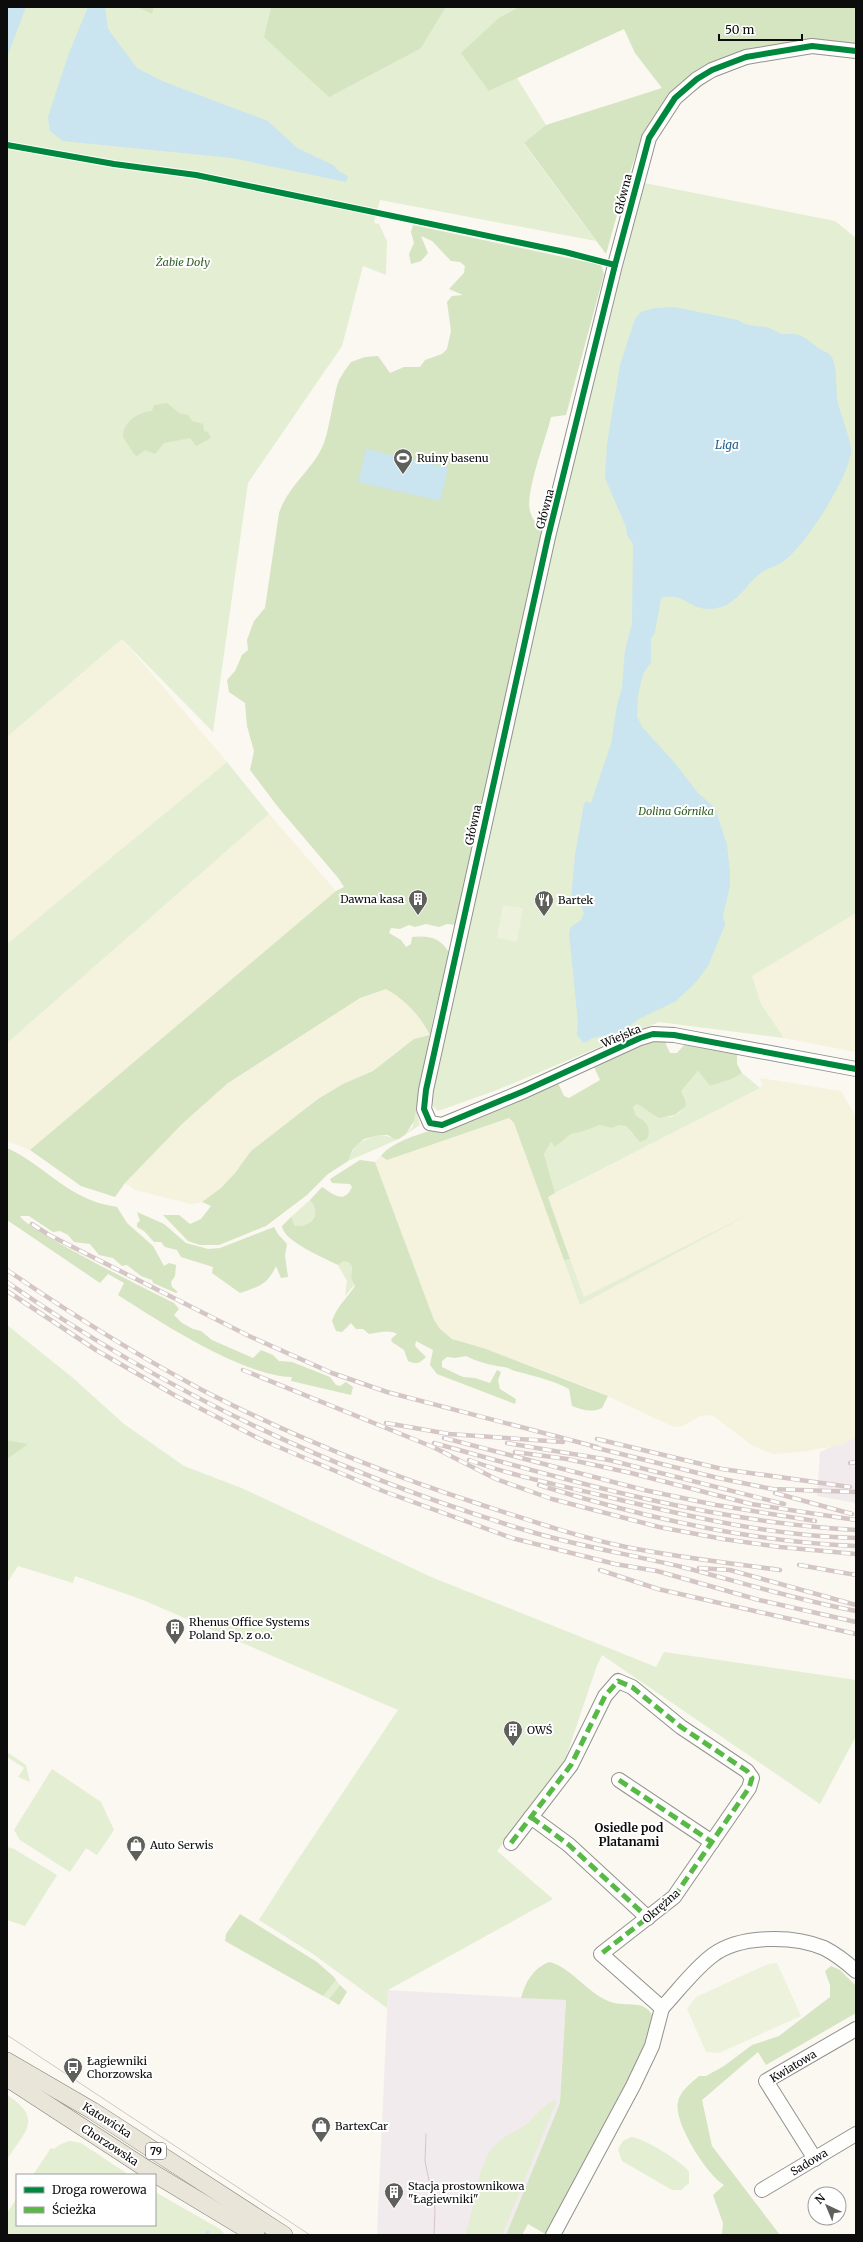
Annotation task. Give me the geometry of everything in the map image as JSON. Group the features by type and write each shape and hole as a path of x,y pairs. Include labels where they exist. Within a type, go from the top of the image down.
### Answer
{"main road":[{"name":"Katowicka","path":"7,2061 93,2111 284,2235"},
{"name":"Chorzowska","path":"7,2078 155,2174"},
{"name":"Chorzowska","path":"156,2175 256,2235"}],"street":[{"name":"Główna","path":"430,1122 424,1109 426,1090 511,697 611,280 649,138 675,98 697,79 712,70 746,57 812,46 856,51"},
{"name":"Wiejska","path":"430,1122 442,1125 640,1038 653,1034 674,1035 856,1069"},
{"name":"Okrężna","path":"531,1817 571,1765 605,1696 618,1681 632,1687 681,1727 748,1771 752,1778 749,1788 678,1893 601,1954 662,2008"},
{"path":"619,1780 712,1842"},
{"path":"511,1843 531,1817 569,1845 648,1918"},
{"path":"553,2235 633,2086 652,2046 662,2008 706,1961 730,1945 748,1940 793,1941 816,1945 838,1956 856,1971"},
{"name":"Kwiatowa","path":"815,2158 766,2081 856,2029"},
{"name":"Sadowa","path":"762,2190 856,2134"}],"shaded area":[{"path":"122,639 227,762 7,944 7,737"},
{"path":"269,814 336,891 30,1150 7,1141 7,1043"},
{"path":"856,913 856,1052 784,1038 761,1004 752,976"},
{"path":"386,989 398,995 411,1007 431,1035 414,1039 373,1071 343,1084 318,1099 251,1151 235,1173 221,1188 202,1202 191,1204 135,1190 125,1183 182,1124 228,1083 360,998"},
{"path":"760,1078 841,1091 856,1117 856,1437 841,1445 806,1451 775,1454 753,1446 712,1415 700,1416 683,1426 674,1427 590,1388 486,1349 458,1342 446,1335 440,1329 434,1320 375,1162 381,1156 387,1160 509,1118 514,1123 581,1304 739,1219 584,1297 548,1197 760,1088 762,1086"},
{"path":"856,1435 856,1503 817,1496 820,1452"},
{"path":"388,1990 566,2000 560,2103 506,2235 377,2235"}],"green space":[{"name":"Żabie Doły","path":"7,7 136,7 152,14 154,7 271,7 264,37 421,48 446,7 519,7 500,17 489,91 517,78 546,125 524,144 596,241 380,200 374,223 379,224 387,241 386,275 363,266 342,346 248,483 213,732 122,639 7,737"},
{"path":"136,7 154,7 152,14"},
{"path":"271,7 446,7 421,48 329,97 264,37"},
{"path":"519,7 856,7 856,57 808,52 730,67 675,105 645,130 626,183 606,254 524,143 546,125 662,88 635,53 624,29 489,91 461,53 500,17"},
{"name":"Dolina Górnika","path":"644,183 835,221 856,238 856,913 752,976 761,1004 784,1038 659,1022 497,1090 438,1111 432,1105 438,1032 557,529"},
{"path":"413,225 601,265 604,274 566,415 551,417 530,491 530,511 533,519 542,531 457,925 447,924 439,927 426,924 415,927 409,925 400,929 391,928 389,933 401,940 406,947 411,944 412,937 430,937 443,944 450,954 434,1014 414,1121 406,1134 399,1139 394,1139 388,1135 380,1135 364,1139 353,1149 348,1161 328,1174 307,1195 266,1226 219,1245 200,1245 188,1241 163,1215 179,1215 190,1224 201,1219 211,1206 202,1202 221,1188 235,1173 251,1151 318,1099 343,1084 373,1071 414,1039 430,1035 422,1021 400,998 386,989 360,998 228,1083 182,1124 125,1183 115,1197 81,1186 30,1150 336,891 344,887 339,879 278,807 250,770 254,751 247,726 245,703 229,692 227,680 235,671 242,655 248,650 247,640 254,621 265,608 279,513 289,493 320,452 328,429 339,380 351,362 365,357 378,356 390,373 404,367 420,367 425,360 442,354 447,349 451,331 447,302 452,296 463,295 449,289 464,273 465,266 460,262 451,261 432,241 421,236 428,253 421,261 411,264 409,254 414,243 411,232"},
{"path":"167,403 179,413 188,415 192,421 203,424 204,431 208,432 211,438 196,446 190,438 164,443 155,454 145,450 137,456 134,454 123,437 128,422 142,413 152,411 154,405"},
{"path":"227,762 269,814 7,1043 7,944"},
{"path":"503,905 523,908 517,942 497,938"},
{"path":"664,1040 670,1053 677,1053 686,1043 737,1052 737,1064 742,1073 732,1079 710,1086 698,1071 681,1091 685,1099 686,1106 675,1115 659,1118 637,1104 633,1107 636,1116 645,1122 649,1131 647,1139 640,1142 626,1126 619,1125 612,1128 600,1125 571,1134 555,1147 551,1142 544,1154 555,1193 548,1197 570,1259 564,1260 514,1123 509,1118 387,1160 381,1156 395,1144 416,1135 458,1122 557,1081 564,1096 569,1098 600,1080 593,1065 643,1044"},
{"path":"698,1071 710,1086 732,1079 742,1073 760,1088 555,1193 544,1154 551,1142 555,1147 571,1134 600,1125 612,1128 619,1125 626,1126 633,1135 636,1116 633,1107 637,1104 652,1113 664,1117 676,1115 682,1110 685,1099 681,1091"},
{"path":"416,1109 420,1125 406,1134 413,1126"},
{"path":"380,1135 399,1139 348,1161 356,1146 368,1139"},
{"path":"7,1148 29,1160 70,1190 81,1196 96,1202 117,1207 127,1223 153,1246 164,1266 169,1263 176,1265 175,1276 171,1282 172,1287 178,1292 176,1293 153,1283 152,1280 141,1276 127,1265 122,1266 113,1258 99,1255 90,1244 74,1242 68,1235 60,1231 53,1232 29,1216 20,1216 27,1223 91,1261 174,1303 179,1309 174,1315 182,1323 193,1329 201,1331 212,1340 253,1358 261,1350 273,1355 279,1361 292,1362 330,1377 336,1385 340,1386 346,1382 353,1387 351,1395 291,1381 292,1377 273,1375 251,1368 202,1346 155,1319 118,1295 124,1283 108,1274 100,1283 7,1220"},
{"path":"360,1160 375,1162 434,1320 440,1329 452,1339 486,1349 608,1396 602,1408 591,1411 572,1406 569,1389 507,1367 495,1366 466,1356 455,1358 447,1357 442,1361 442,1367 463,1377 475,1378 490,1383 497,1370 501,1372 498,1380 500,1389 516,1399 515,1404 437,1374 430,1365 433,1350 416,1341 415,1346 426,1357 420,1362 414,1363 408,1361 404,1350 392,1342 391,1339 397,1334 383,1332 369,1334 363,1329 356,1329 351,1323 342,1332 336,1331 332,1321 334,1316 339,1306 355,1286 351,1278 352,1266 348,1262 343,1261 338,1265 314,1254 289,1237 284,1232 282,1226 291,1217 295,1226 301,1226 310,1222 315,1215 315,1211 310,1200 322,1187 334,1195 342,1197 345,1196 352,1187 350,1184 332,1183 330,1179"},
{"path":"310,1200 315,1211 313,1219 301,1226 295,1226 291,1217"},
{"path":"137,1212 164,1224 186,1243 208,1249 220,1248 274,1227 287,1244 285,1256 288,1277 281,1278 276,1266 266,1281 262,1284 240,1293 212,1273 213,1267 181,1257 177,1250 165,1247 161,1242 154,1242 144,1231 137,1227 137,1223 140,1221"},
{"path":"753,1212 580,1305 564,1260 570,1259 584,1297"},
{"path":"343,1261 348,1262 352,1266 351,1278 355,1284 345,1296 347,1281 338,1265"},
{"path":"7,1325 73,1378 124,1424 184,1466 244,1489 431,1577 656,1667 664,1652 856,1680 856,1736 820,1804 602,1655 596,1668 564,1763 497,1851 553,1899 388,1990 387,2008 313,1954 259,1920 398,1710 143,1600 75,1576 73,1583 18,1566 7,1583 7,1459 27,1444 7,1440"},
{"path":"7,1440 28,1444 7,1459"},
{"path":"7,1752 26,1765 30,1782 18,1777 24,1768 7,1757"},
{"path":"52,1769 101,1802 114,1830 97,1855 86,1848 70,1872 20,1840 14,1830"},
{"path":"7,1847 14,1849 57,1875 25,1926 7,1920"},
{"path":"240,1914 317,1962 334,1977 336,1980 323,1996 225,1941 226,1934"},
{"path":"549,1962 564,1969 593,1992 608,2001 647,2008 655,2021 636,2069 547,2235 528,2224 522,2235 506,2235 560,2103 566,2000 521,1998 530,1977 538,1968"},
{"path":"777,1963 801,2016 719,2053 706,2052 687,2009 696,1997 768,1964"},
{"path":"831,1966 840,1970 856,1986 856,2013 766,2065 758,2052 702,2100 712,2146 780,2235 722,2235 723,2223 713,2195 724,2185 709,2171 686,2134 678,2111 679,2098 686,2088 699,2076 706,2076 724,2066 752,2045 779,2036 830,1997 830,1985 825,1971"},
{"path":"336,1980 340,1985 329,1999 323,1996"},
{"path":"340,1985 347,1992 339,2005 329,1999"},
{"path":"7,2095 18,2103 25,2111 28,2118 28,2126 7,2160"},
{"path":"557,2100 502,2235 465,2235 483,2164 488,2154 495,2145 528,2123 541,2109 549,2103"},
{"path":"631,2137 644,2141 653,2146 686,2168 689,2172 689,2183 681,2190 672,2190 622,2161 618,2149 623,2141"},
{"path":"70,2141 81,2143 128,2174 34,2174 51,2148 54,2149 61,2144"},
{"path":"156,2193 220,2229 225,2235 7,2235 7,2213 16,2200 16,2226 156,2226"}],"water":[{"path":"7,7 26,7 7,57"},
{"path":"88,7 105,7 108,29 137,68 162,81 268,121 297,148 333,165 340,172 348,176 346,182 232,158 63,141 50,131 48,117 69,53"},
{"name":"Liga","path":"674,307 738,320 747,325 768,328 783,334 799,335 829,354 834,362 838,403 851,449 849,461 835,493 801,544 781,563 760,574 737,598 727,605 711,609 695,606 677,597 670,596 661,598 655,632 651,639 651,662 643,674 638,695 637,717 643,728 674,762 698,793 715,808 727,845 730,872 730,886 723,915 725,925 708,966 697,981 676,1001 637,1020 624,1031 593,1038 584,1043 577,1035 578,1023 569,933 571,927 581,920 584,913 580,903 571,899 575,855 584,804 586,801 591,803 611,744 617,705 622,688 625,650 632,624 633,544 627,535 626,527 605,478 607,444 620,365 635,319 641,312 655,308"},
{"name":"Ruiny basenu","path":"366,449 448,468 440,501 358,482"}],"tram line":[{"path":"7,2035 310,2235"},
{"path":"426,2134 425,2161 435,2209 434,2235"}],"railway":[{"path":"32,1224 49,1235 249,1336 332,1373 387,1392 597,1447"},
{"path":"7,1270 104,1334 204,1391 237,1408 338,1453 441,1491 513,1515 607,1543 702,1560 780,1570"},
{"path":"7,1282 129,1360 192,1395 256,1427 387,1483 455,1508 544,1536 662,1562 790,1596 856,1611"},
{"path":"7,1291 96,1350 176,1396 262,1440 383,1491 512,1538 615,1564 657,1571 759,1600 856,1622"},
{"path":"243,1370 433,1447 496,1479 552,1499 659,1527 723,1539 780,1547 856,1554"},
{"path":"386,1423 449,1434 563,1442"},
{"path":"444,1438 644,1490 716,1505 815,1521"},
{"path":"597,1439 722,1469 850,1487"},
{"path":"434,1443 590,1486 696,1509 749,1519 802,1526 856,1530"},
{"path":"507,1443 609,1460 784,1504"},
{"path":"593,1447 718,1478 772,1489 856,1492"},
{"path":"515,1452 567,1459 631,1473 751,1504 856,1520"},
{"path":"469,1460 536,1480 698,1518 792,1533 856,1538"},
{"path":"850,1463 856,1462"},
{"path":"539,1485 616,1507 695,1526 816,1544 856,1546"},
{"path":"775,1493 852,1514"},
{"path":"799,1565 856,1575"},
{"path":"699,1568 730,1570 856,1605"},
{"path":"600,1570 658,1589 856,1634"}],"marked path":[{"path":"511,1843 571,1765 605,1696 618,1681 632,1687 681,1727 747,1771 752,1778 749,1788 674,1897 601,1954"},
{"path":"619,1780 712,1842"},
{"path":"531,1817 569,1845 648,1918"}],"cycle path":[{"path":"856,51 812,46 746,57 712,70 697,79 675,98 649,138 615,265 548,537 426,1090 424,1109 430,1123 442,1125 524,1091 640,1038 653,1034 674,1035 856,1069"},
{"path":"7,145 114,164 196,175 565,252 615,265"}],"place":[{"name":"Ruiny basenu","path":"403,475"},
{"name":"Dawna kasa","path":"418,916"},
{"name":"Bartek","path":"544,917"},
{"name":"Rhenus Office Systems Poland Sp. z o.o.","path":"175,1645"},
{"name":"OWŚ","path":"513,1747"},
{"name":"Auto Serwis","path":"136,1862"},
{"name":"Łagiewniki Chorzowska","path":"73,2084"},
{"name":"BartexCar","path":"321,2143"},
{"name":"Stacja prostownikowa \"Łagiewniki\"","path":"394,2209"}],"district":[{"name":"Osiedle pod Platanami","path":"629,1834"}]}
